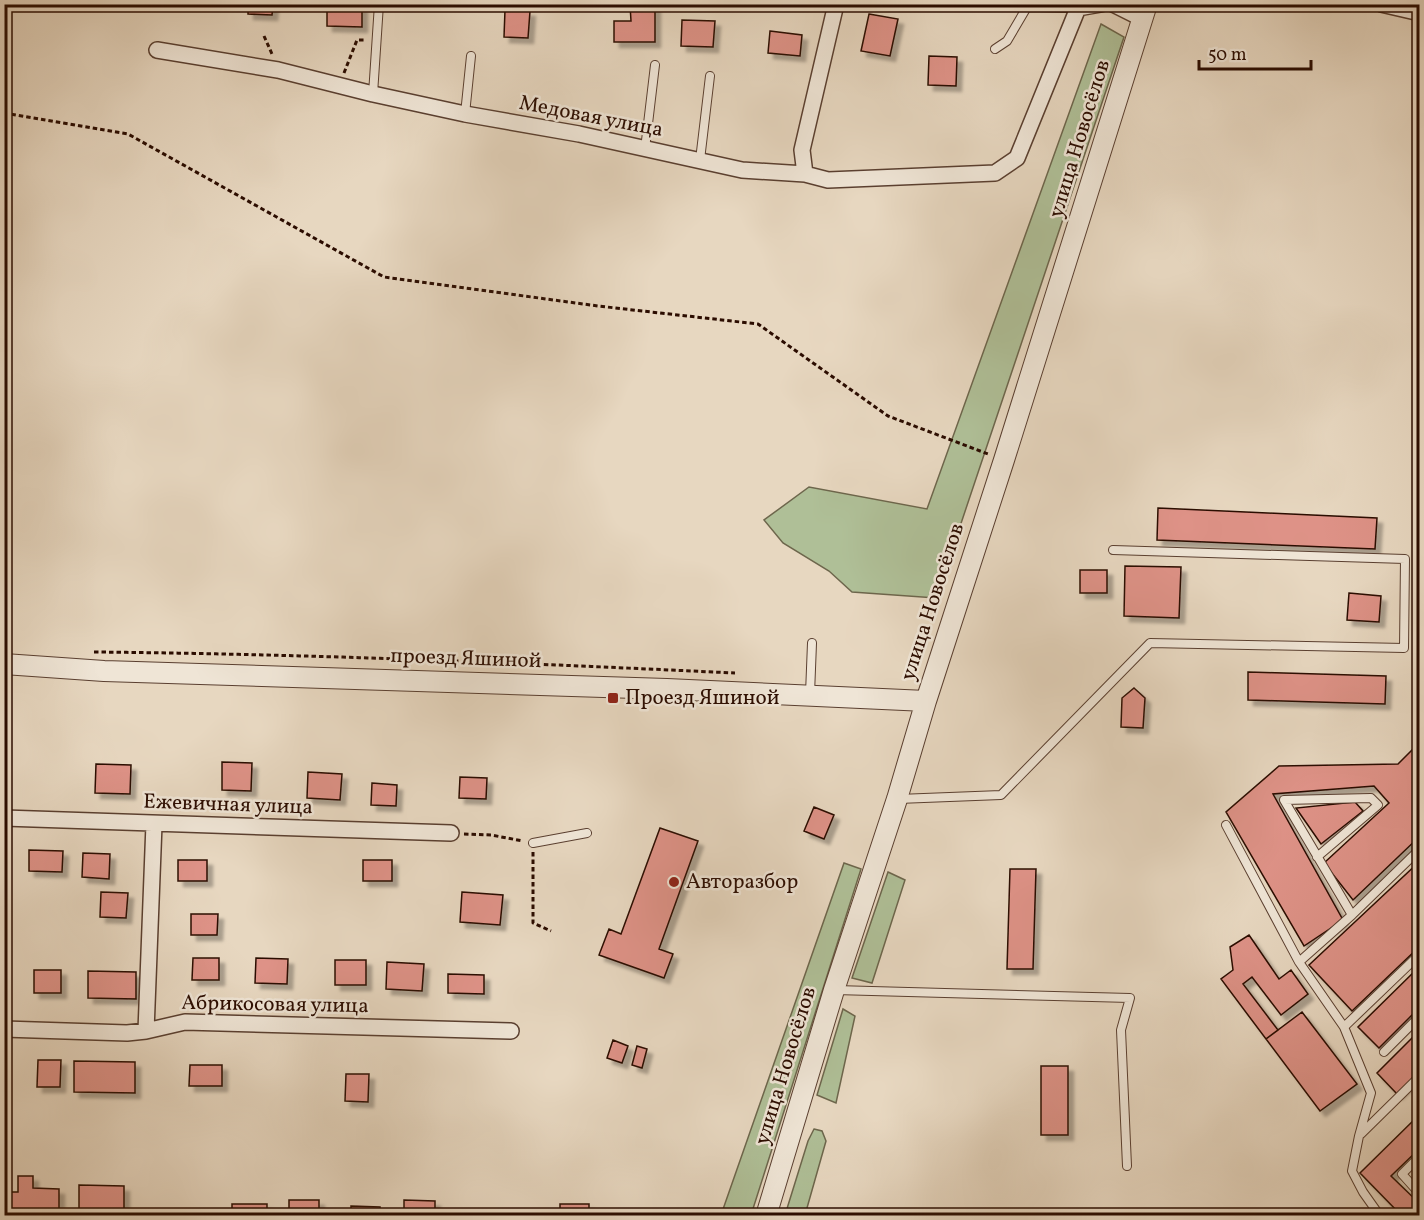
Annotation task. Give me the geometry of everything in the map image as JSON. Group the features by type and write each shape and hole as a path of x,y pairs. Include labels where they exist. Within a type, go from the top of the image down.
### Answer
{"street":[{"path":"805,174 802,150 836,4"},
{"path":"1078,6 1101,4"},
{"path":"1113,4 1145,12"},
{"path":"1380,4 1419,13"},
{"name":"Медовая улица","path":"157,50 278,70 465,114 579,134 742,170 805,174 828,180 994,173 1017,158 1078,6"},
{"name":"улица Новосёлов","path":"766,1215 834,990 897,799 1145,12"},
{"name":"проезд Яшиной","path":"4,664 104,671 655,688 926,701"},
{"name":"Ежевичная улица","path":"4,818 451,833"},
{"path":"146,1031 154,824"},
{"name":"Абрикосовая улица","path":"4,1029 127,1033 185,1022 511,1031"}],"lane":[{"path":"373,94 379,4"},
{"path":"995,50 1007,41 1027,7 1078,6"},
{"path":"465,114 471,56"},
{"path":"645,148 655,65"},
{"path":"700,160 710,76"},
{"path":"897,799 1001,795 1150,643 1404,648 1405,559 1113,550"},
{"path":"810,695 812,643"},
{"path":"1317,857 1378,805 1371,798 1284,800 1317,857 1352,915"},
{"path":"1226,825 1299,962 1344,1027 1371,1093 1352,1171 1363,1192 1380,1215"},
{"path":"533,843 587,832"},
{"path":"1299,962 1352,915 1419,849"},
{"path":"1344,1027 1419,954"},
{"path":"834,990 1130,998 1121,1030 1127,1166"},
{"path":"1384,1052 1419,1016"},
{"path":"1359,1136 1419,1076"},
{"path":"1419,1156 1402,1174 1419,1194"}],"path":[{"path":"339,86 357,39 377,41"},
{"path":"4,113 128,134 384,278 759,324 888,416 1004,460"},
{"path":"93,652 222,653 541,664 743,674"},
{"path":"451,833 491,835 533,843 533,923 551,931"}],"green space":[{"path":"1101,24 1124,37 936,598 852,592 829,571 783,543 764,520 809,487 927,509"},
{"path":"844,863 861,869 751,1215 721,1215"},
{"path":"888,872 905,880 872,983 852,978"},
{"path":"843,1009 855,1016 836,1103 817,1095"},
{"path":"814,1129 822,1131 826,1141 805,1215 785,1215 808,1141"}],"building":[{"path":"248,4 273,4 272,15 248,14"},
{"path":"327,5 362,6 362,27 327,26"},
{"path":"630,5 655,5 655,42 614,42 614,21 631,21"},
{"path":"505,10 530,11 528,38 504,37"},
{"path":"869,14 898,19 890,56 861,51"},
{"path":"682,20 715,21 713,47 681,46"},
{"path":"770,31 802,35 800,56 768,53"},
{"path":"929,56 957,57 956,86 928,85"},
{"path":"1158,508 1377,518 1375,549 1157,540"},
{"path":"1125,566 1181,567 1179,618 1124,616"},
{"path":"1080,570 1107,570 1107,593 1080,593"},
{"path":"1349,593 1381,596 1379,622 1347,620"},
{"path":"1248,672 1386,676 1385,704 1248,700"},
{"path":"1134,688 1145,698 1143,728 1121,727 1122,698"},
{"path":"1420,742 1420,836 1353,900 1324,863 1389,803 1374,786 1273,794 1343,920 1304,946 1226,812 1279,766 1398,764"},
{"path":"222,762 252,763 251,791 222,790"},
{"path":"96,764 131,765 130,794 95,793"},
{"path":"308,772 342,774 340,800 307,798"},
{"path":"460,777 487,778 486,799 459,798"},
{"path":"372,783 397,785 396,806 371,805"},
{"path":"1355,802 1363,811 1321,844 1296,808"},
{"path":"814,807 834,815 824,839 804,831"},
{"path":"660,828 698,841 659,949 673,954 664,978 599,955 609,929 621,934"},
{"path":"29,850 63,851 62,872 29,871"},
{"path":"83,853 110,854 109,879 82,877"},
{"path":"178,860 207,860 207,881 178,881"},
{"path":"363,860 392,860 392,881 363,881"},
{"path":"1420,861 1420,946 1352,1011 1309,965"},
{"path":"1010,869 1036,869 1033,969 1007,969"},
{"path":"101,892 128,893 126,918 100,917"},
{"path":"462,892 503,895 500,925 460,922"},
{"path":"191,914 218,914 217,935 191,935"},
{"path":"1249,935 1279,979 1291,970 1308,994 1281,1015 1252,977 1243,984 1278,1030 1266,1039 1221,979 1233,970 1230,947"},
{"path":"193,958 219,958 219,980 192,980"},
{"path":"256,958 288,959 287,984 255,983"},
{"path":"335,960 366,960 366,985 335,985"},
{"path":"387,962 424,964 422,991 386,989"},
{"path":"1420,966 1420,1007 1379,1048 1358,1027"},
{"path":"34,970 61,970 61,993 34,993"},
{"path":"88,971 136,972 136,999 88,998"},
{"path":"448,974 484,975 484,994 448,993"},
{"path":"1302,1012 1357,1084 1320,1111 1266,1039"},
{"path":"1420,1030 1420,1071 1397,1094 1377,1073"},
{"path":"613,1040 628,1046 622,1063 607,1058"},
{"path":"637,1046 647,1049 642,1068 632,1065"},
{"path":"38,1060 61,1060 60,1087 37,1087"},
{"path":"74,1061 135,1062 135,1093 74,1092"},
{"path":"190,1065 222,1065 222,1086 189,1086"},
{"path":"1041,1066 1068,1066 1068,1135 1041,1135"},
{"path":"346,1074 369,1074 368,1102 345,1101"},
{"path":"1420,1114 1420,1148 1391,1176 1420,1204 1420,1216 1402,1216 1360,1173"},
{"path":"1420,1171 1420,1187 1412,1179"},
{"path":"18,1176 33,1176 33,1188 59,1189 59,1211 8,1211 9,1192 18,1192"},
{"path":"79,1185 124,1186 124,1214 79,1214"},
{"path":"289,1200 319,1200 319,1216 289,1216"},
{"path":"404,1200 435,1201 435,1216 404,1216"},
{"path":"232,1204 267,1204 267,1216 232,1216"},
{"path":"560,1204 589,1204 589,1216 560,1216"},
{"path":"351,1206 380,1207 380,1216 351,1216"}],"place":[{"name":"Проезд Яшиной","path":"613,698"},
{"name":"Авторазбор","path":"674,882"}]}
